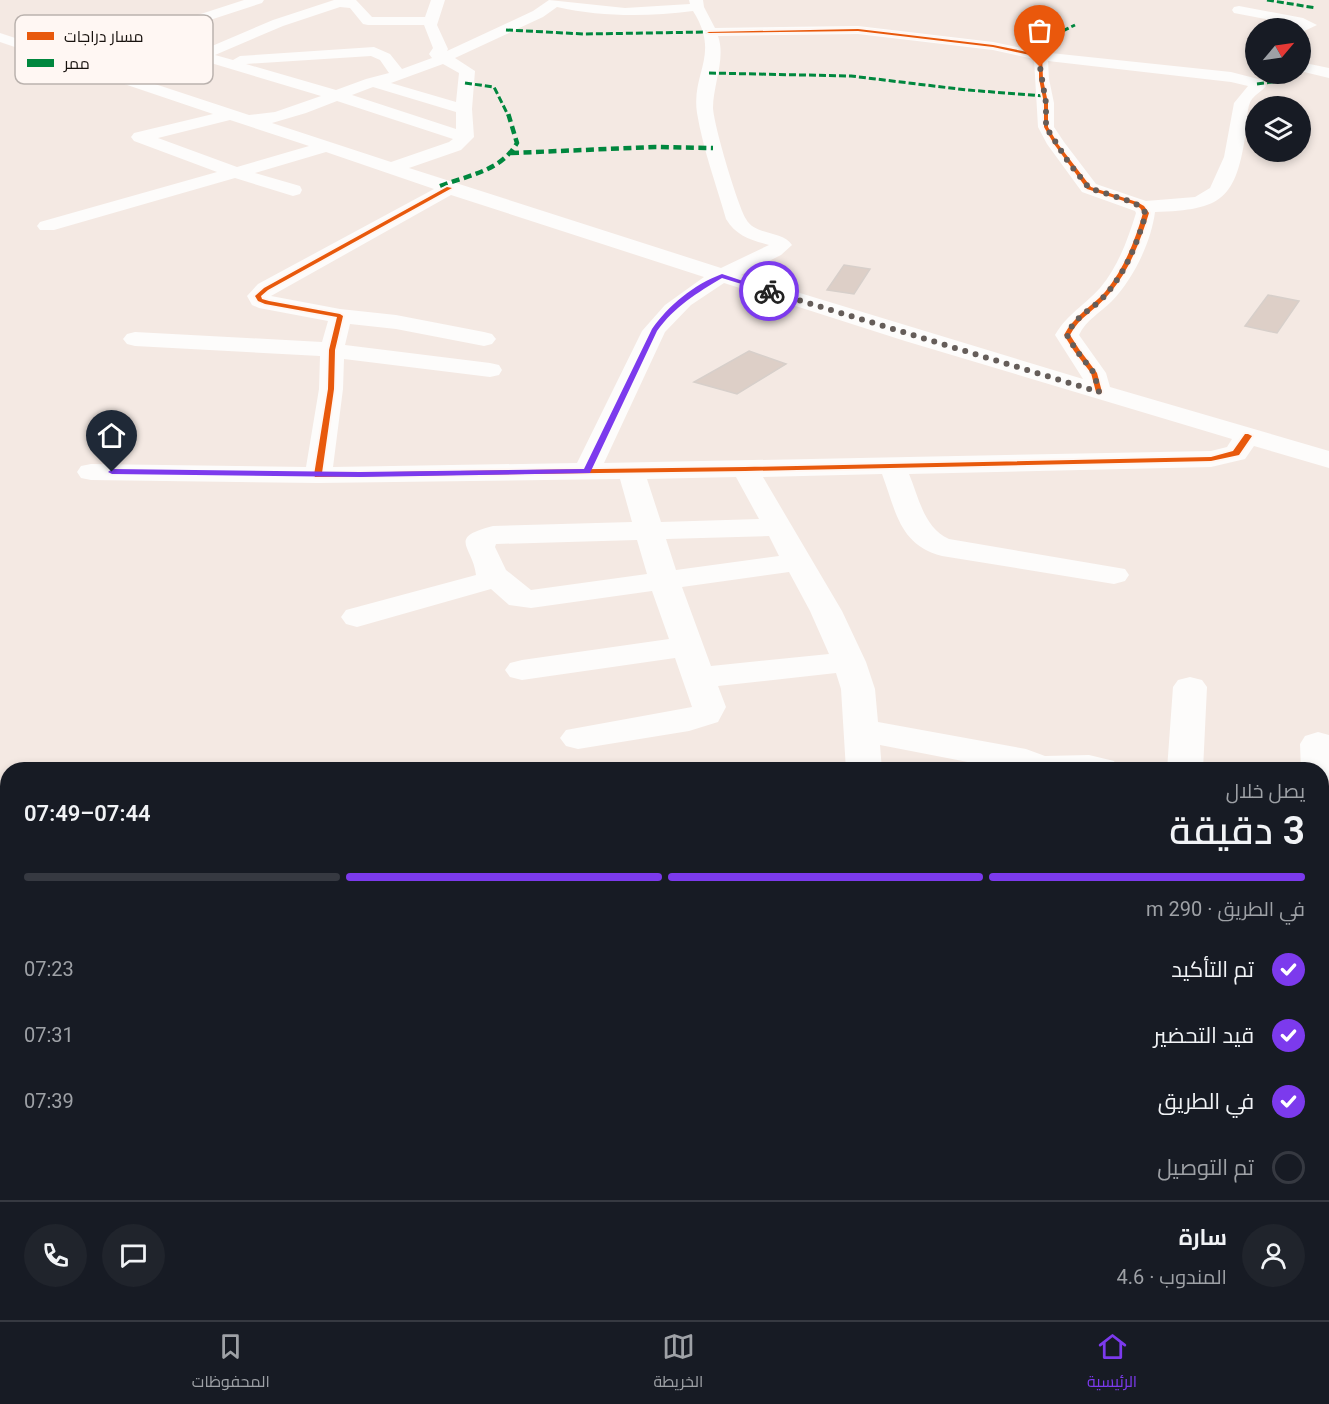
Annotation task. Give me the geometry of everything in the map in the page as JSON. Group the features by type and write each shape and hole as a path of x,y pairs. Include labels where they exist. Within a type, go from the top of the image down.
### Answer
{"street":[{"path":"212,15 257,0"},
{"path":"390,169 455,147 465,137 464,109 467,71 436,54 441,49 430,32 429,21 438,0"},
{"path":"1245,21 1229,16 1259,0"},
{"path":"293,190 237,173 140,137 238,118 277,117 372,82 399,76 444,58 538,14 556,1 578,9 630,13 696,4 705,19 715,47 708,78 705,110 715,153 736,219 738,224 746,230 779,241 782,245 722,276 674,307 654,331 587,471"},
{"path":"299,2 329,9"},
{"path":"232,44 278,23 329,9 355,5 359,25 374,51"},
{"path":"359,25 377,6"},
{"path":"1239,10 1282,18"},
{"path":"359,25 429,21"},
{"path":"709,32 858,30 993,46 1041,56 1231,77 1256,83 1258,86 1242,103 1238,133 1225,179 1217,191 1211,197 1194,202 1142,207 1089,188 1046,127 1041,56"},
{"path":"0,37 15,42"},
{"path":"213,51 243,40 278,38"},
{"path":"220,61 374,51 386,57 399,76"},
{"path":"213,59 465,137"},
{"path":"1311,69 1329,74"},
{"path":"372,82 464,109"},
{"path":"163,84 238,118 448,188 722,276 1329,460"},
{"path":"47,226 326,147"},
{"path":"448,188 266,289 258,296 260,300 267,303 302,310 396,322 484,339"},
{"path":"1099,392 1094,373 1067,335 1072,322 1095,306 1110,291 1135,248 1146,213 1142,207"},
{"path":"276,347 302,310"},
{"path":"318,475 330,389 332,350 340,316"},
{"path":"135,339 332,350 490,370"},
{"path":"91,472 318,475 1211,459 1236,453 1248,436"},
{"path":"892,466 917,529 927,540 942,547 1114,575"},
{"path":"745,469 825,611 849,662 858,689 863,762"},
{"path":"578,738 689,720 706,714 709,707 664,581 631,470"},
{"path":"778,527 494,535 481,539 480,547 493,575 520,598 531,599 798,562"},
{"path":"357,617 487,582 493,575"},
{"path":"522,670 688,646"},
{"path":"699,678 849,662"},
{"path":"1185,762 1190,687"},
{"path":"861,730 1028,762"}],"building":[{"path":"844,265 870,269 854,294 827,290"},
{"path":"1268,295 1299,301 1277,333 1245,326"},
{"path":"749,351 786,364 737,394 694,382"}],"marked path":[{"path":"1267,0 1316,8"},
{"path":"1029,52 1037,43 1075,25"},
{"path":"506,30 585,34 709,32"},
{"path":"709,73 851,76 967,90 1045,96"},
{"path":"440,186 497,165 509,157 517,143 508,114 494,87 465,83"},
{"path":"511,153 655,147 713,148"}],"cycle path":[{"path":"709,32 858,30 993,46 1041,56 1046,127 1056,144 1089,188 1135,203 1146,213 1121,274 1103,298 1075,322 1067,335 1094,373 1099,392"},
{"path":"449,188 266,289 258,296 260,300 267,303 340,316 332,350 331,389 318,475 1211,459 1236,453 1248,436"}],"way so far":[{"path":"769,291 1099,392 1094,373 1067,335 1072,322 1095,306 1110,291 1135,248 1146,213 1135,203 1089,188 1069,163 1046,127 1046,103 1040,67"}],"route":[{"path":"112,472 360,475 587,471 654,331 667,312 688,296 722,276 769,291"}]}
